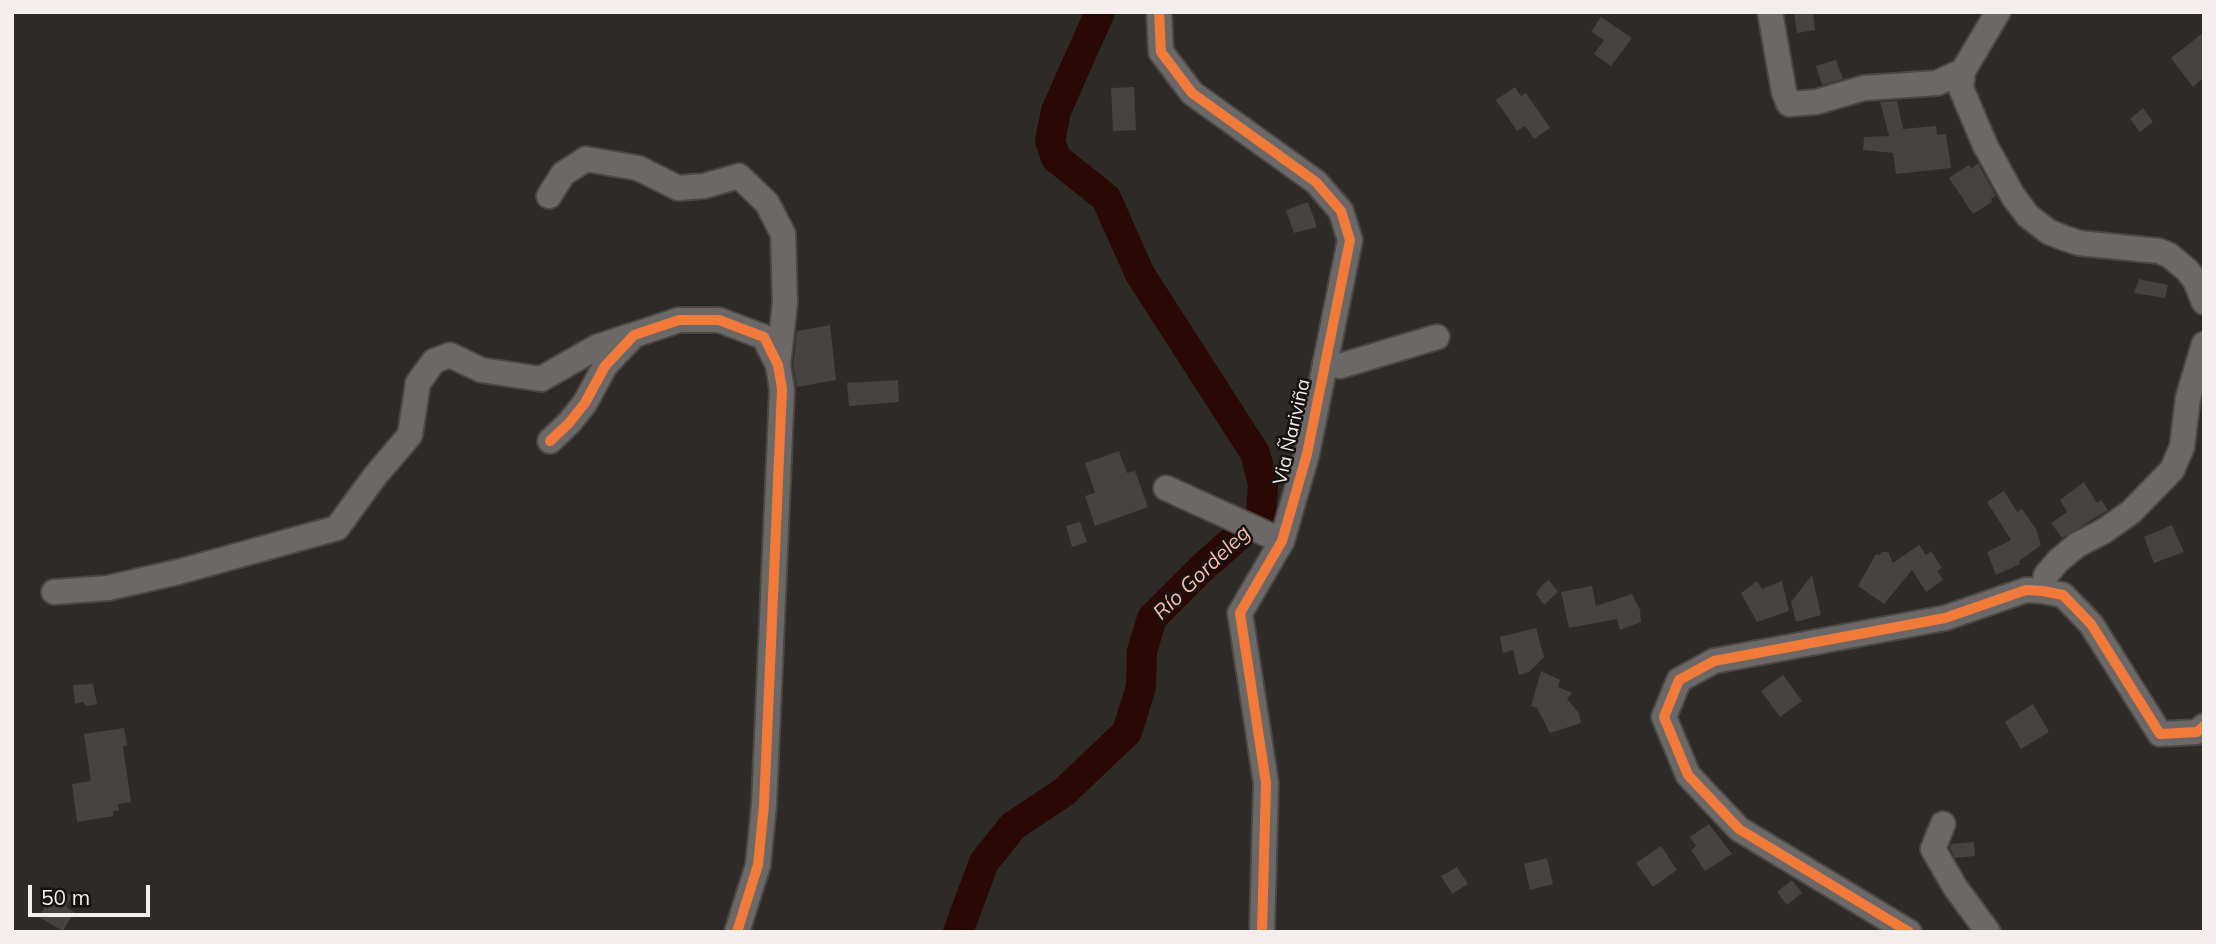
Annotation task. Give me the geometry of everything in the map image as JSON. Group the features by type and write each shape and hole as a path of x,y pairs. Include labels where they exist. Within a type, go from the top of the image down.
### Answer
{"street":[{"name":"Via Ñariviña","path":"1159,12 1161,52 1192,93 1316,182 1341,211 1350,240 1307,454 1240,613 1266,783 1262,932"},
{"path":"1770,12 1784,92 1789,104 1816,102 1864,88 1937,83 1963,71"},
{"path":"1998,12 1963,71 1961,88 1985,145 2013,195 2028,216 2049,232 2079,243 2159,250 2169,255 2195,280 2204,302"},
{"path":"549,196 563,174 586,159 639,168 678,188 704,186 739,176 767,203 783,234 785,303 778,365 782,388 764,805 758,864 737,932"},
{"path":"54,592 119,586 337,528 375,475 410,435 418,383 434,361 450,355 481,370 541,379 597,347 679,320 719,320 764,337 778,365"},
{"path":"550,441 577,414 605,366 634,335"},
{"path":"1325,363 1340,366 1437,337"},
{"path":"2043,591 2046,575 2058,561 2077,545 2104,531 2131,512 2172,470 2182,447 2188,398 2204,344"},
{"path":"1166,488 1273,538"},
{"path":"1909,932 1739,829 1688,775 1664,717 1679,680 1714,662 1945,618 2026,590 2043,591 2063,595 2091,624 2160,734 2197,732 2204,726"},
{"path":"1943,824 1933,849 1955,887 1988,932"}],"building":[{"path":"1794,12 1813,12 1815,30 1797,33"},
{"path":"1601,17 1632,38 1611,66 1594,54 1604,40 1591,32"},
{"path":"2204,32 2204,77 2193,87 2171,58"},
{"path":"1836,60 1843,79 1822,85 1816,66"},
{"path":"1134,87 1136,130 1113,131 1111,88"},
{"path":"1515,87 1521,96 1526,93 1550,128 1534,139 1525,126 1517,131 1496,100"},
{"path":"1897,101 1903,129 1936,126 1937,135 1946,134 1951,168 1896,174 1893,153 1863,150 1864,137 1889,136 1880,102"},
{"path":"2143,108 2153,122 2140,132 2130,119"},
{"path":"1978,163 1996,196 1991,199 1992,202 1973,214 1949,178 1969,165 1971,169"},
{"path":"1308,202 1317,227 1294,233 1286,210"},
{"path":"2139,279 2168,285 2165,298 2134,293"},
{"path":"830,325 836,380 797,387 793,365 797,331"},
{"path":"898,380 899,402 849,406 847,383"},
{"path":"1119,451 1127,473 1135,471 1148,507 1095,526 1085,496 1095,493 1085,463"},
{"path":"2084,482 2097,503 2101,500 2108,510 2062,538 2051,523 2067,512 2060,500"},
{"path":"2004,491 2017,512 2022,509 2036,529 2041,545 2019,561 2020,564 1996,575 1987,552 2011,540 1987,502"},
{"path":"1080,522 1087,542 1072,547 1066,526"},
{"path":"2172,525 2184,552 2154,563 2144,537"},
{"path":"1919,545 1926,555 1931,551 1942,568 1937,571 1943,580 1926,592 1912,570 1884,604 1858,586 1876,554 1888,552 1893,563"},
{"path":"1812,575 1821,615 1796,622 1791,602"},
{"path":"1549,580 1558,592 1544,605 1536,594"},
{"path":"1757,581 1762,589 1782,581 1789,611 1757,622 1741,593"},
{"path":"1592,586 1596,606 1632,594 1640,610 1641,622 1620,630 1617,619 1569,628 1561,592"},
{"path":"1536,628 1544,657 1529,672 1519,675 1513,650 1503,653 1500,637"},
{"path":"1541,671 1560,680 1558,687 1572,693 1567,699 1579,713 1581,723 1550,733 1537,708 1531,706"},
{"path":"1783,675 1802,701 1780,717 1761,691"},
{"path":"93,684 97,704 75,704 73,685"},
{"path":"2033,704 2049,732 2021,749 2005,722"},
{"path":"124,728 127,746 123,746 131,802 118,804 119,810 113,811 113,816 77,822 72,784 91,781 84,734"},
{"path":"1709,824 1732,854 1705,871 1691,850 1696,846 1690,837"},
{"path":"1974,842 1975,856 1955,858 1951,844"},
{"path":"1661,846 1677,870 1653,887 1636,863"},
{"path":"1547,858 1553,884 1530,890 1524,864"},
{"path":"1457,867 1468,884 1452,894 1441,876"},
{"path":"1792,880 1802,893 1787,905 1777,892"},
{"path":"56,887 72,896 66,907 74,912 63,931 39,917"}],"waterway":[{"name":"Río Gordeleg","path":"958,932 984,862 1013,826 1064,792 1127,732 1141,687 1142,651 1152,618 1203,567 1261,516 1263,484 1255,453 1140,274 1106,198 1056,158 1050,141 1056,111 1100,12"}],"cycle path":[{"path":"1159,12 1161,52 1192,93 1316,182 1341,211 1350,240 1307,454 1282,541 1240,613 1266,783 1262,932"},
{"path":"550,441 585,403 605,366 634,335 679,320 719,320 764,337 778,365 782,389 764,805 758,865 737,932"},
{"path":"1909,932 1739,829 1688,775 1664,717 1679,680 1714,661 1945,618 2026,590 2043,591 2063,595 2091,624 2160,734 2197,732 2204,726"}]}
